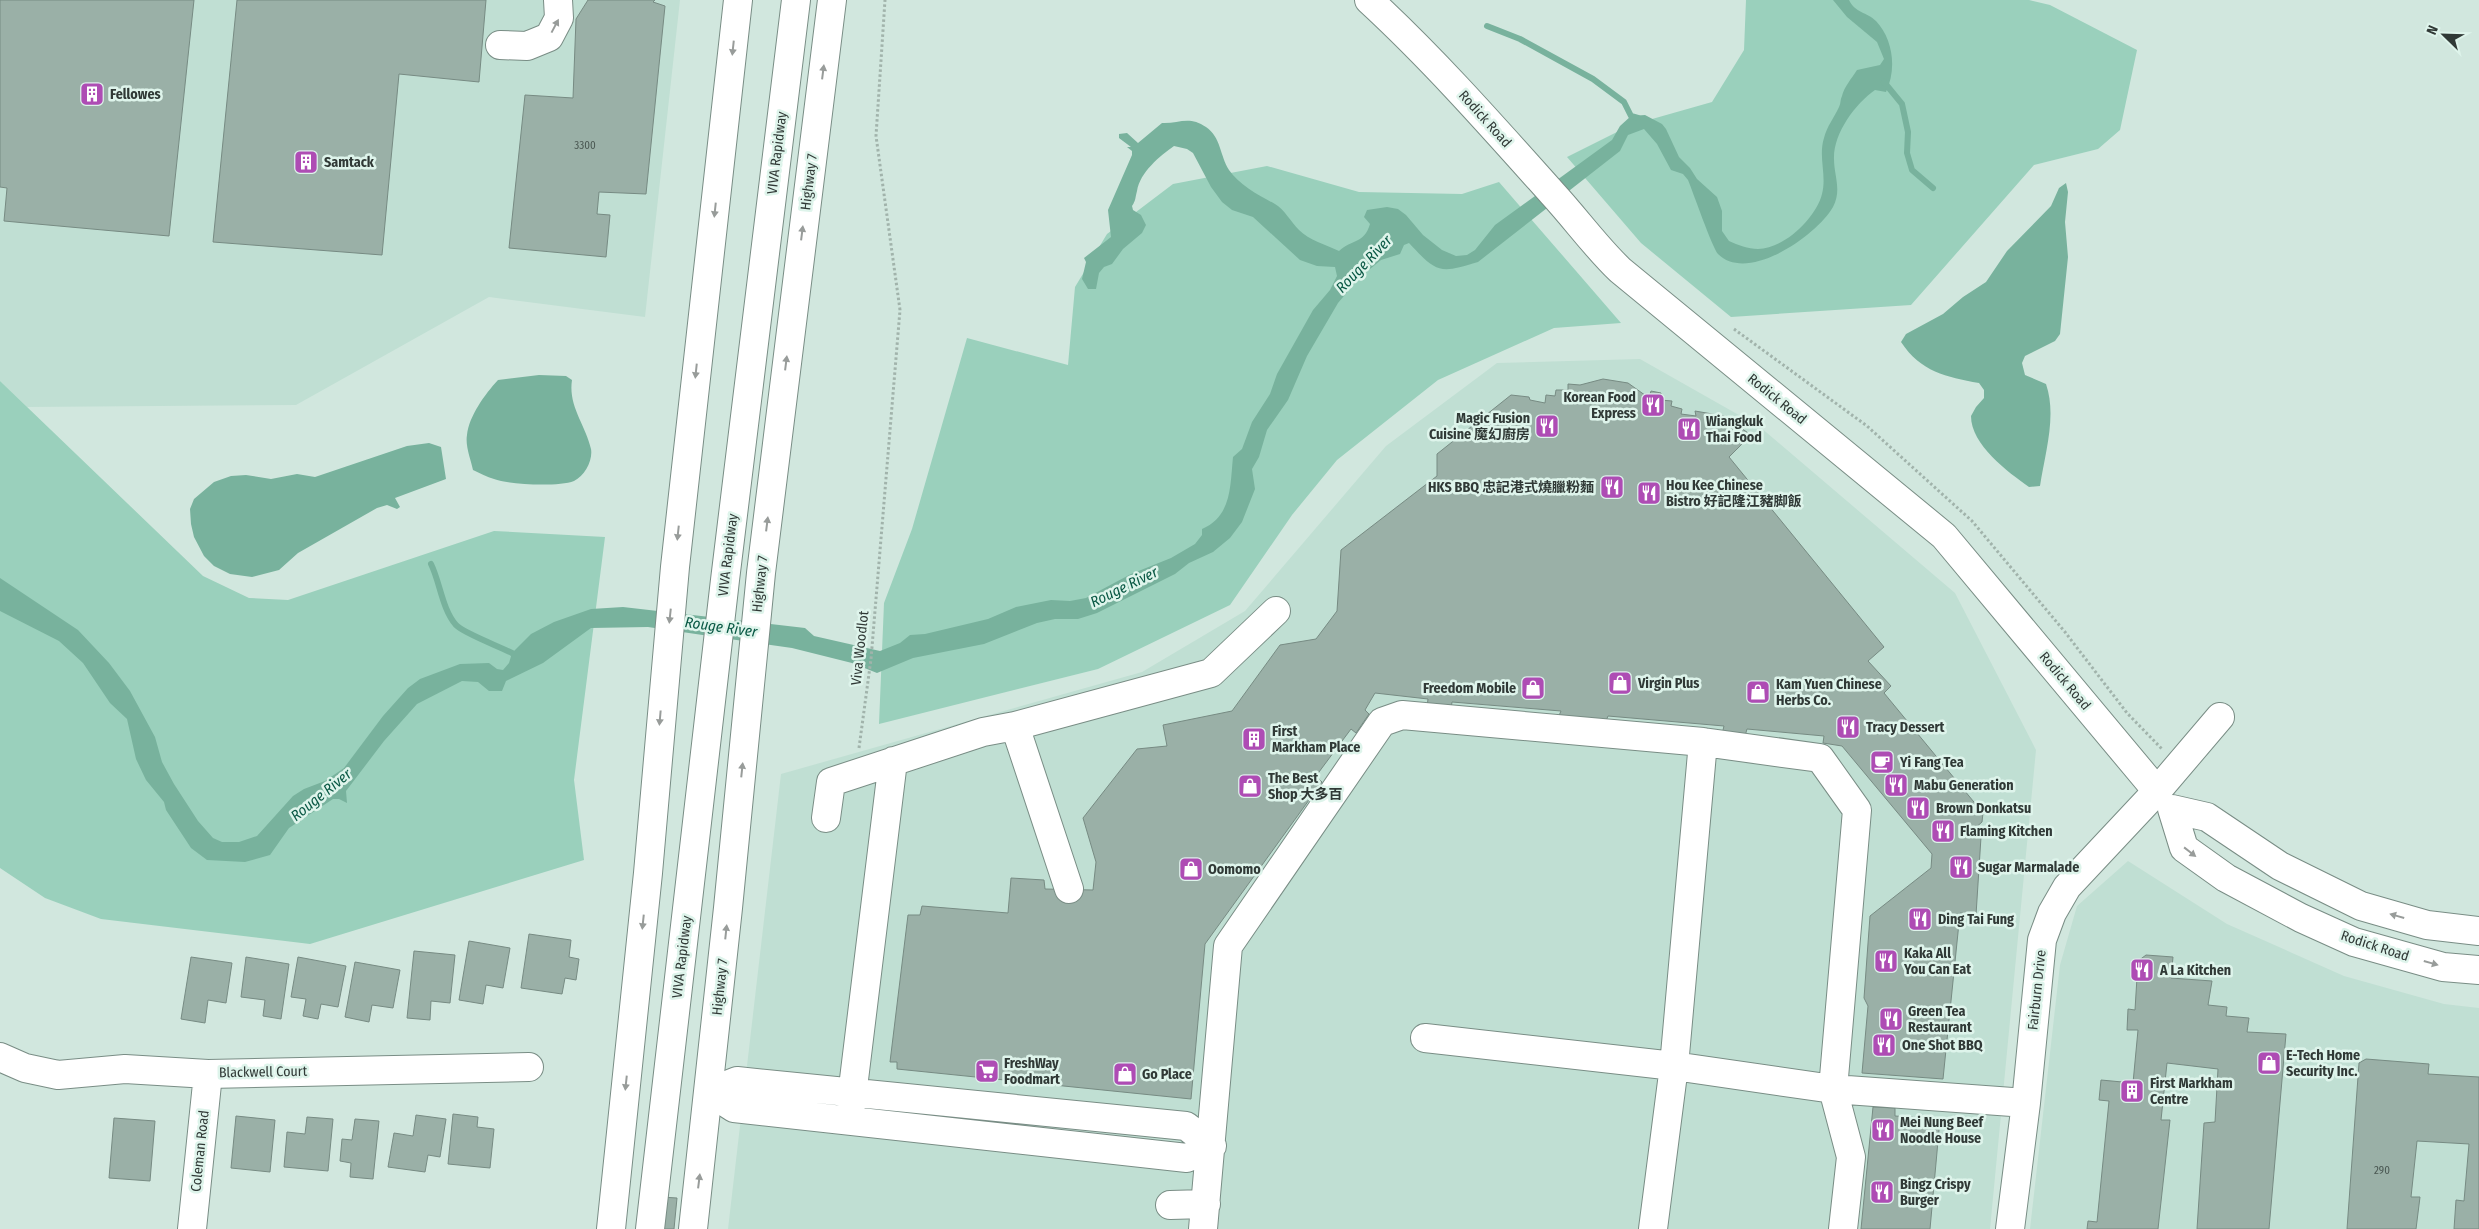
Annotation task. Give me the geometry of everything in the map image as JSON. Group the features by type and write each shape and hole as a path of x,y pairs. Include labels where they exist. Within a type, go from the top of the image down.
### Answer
{"main road":[{"path":"500,45 527,46 549,37 559,18 558,0"},
{"path":"611,1229 648,873 664,669 738,0"},
{"name":"VIVA Rapidway","path":"650,1229 716,671 725,580 796,0"},
{"name":"Highway 7","path":"693,1229 709,1092 761,573 832,0"},
{"name":"Rodick Road","path":"1369,0 1451,81 1566,208 1596,247 1620,270 1944,536 2165,800 2184,848 2226,878 2302,918 2354,942 2443,967 2479,970"},
{"path":"826,818 831,782 983,732 1015,726 1211,673 1276,610"},
{"path":"1170,1205 1205,1216 1212,1146 1214,1092 1218,1078 1228,946 1382,722 1402,715 1702,742 1820,758 1857,810 1833,1089 1851,1157 1843,1229"},
{"name":"Fairburn Drive","path":"2010,1229 2026,1103 2042,940 2052,913 2067,887 2165,800 2220,717"},
{"path":"1015,726 1069,889"},
{"path":"1653,1229 1674,1066 1702,742"},
{"path":"850,1121 893,762"},
{"path":"2165,800 2207,817 2280,866 2361,906 2427,924 2479,931"},
{"path":"1425,1038 1674,1066 1833,1089 2026,1103"},
{"name":"Blackwell Court","path":"0,1056 26,1068 58,1075 125,1070 208,1074 529,1067"},
{"name":"Coleman Road","path":"192,1229 208,1074"},
{"path":"709,1092 738,1081 1186,1126 1212,1146"},
{"path":"709,1092 734,1108 1187,1158 1212,1146"}],"path":[{"name":"Viva Woodlot","path":"861,735 879,563 900,310 876,136 885,0"}],"shaded area":[{"path":"0,0 680,0 645,317 489,297 296,405 27,407 0,381"},
{"path":"1746,0 2029,0 2050,5 2137,50 2120,130 2098,149 2034,165 1911,305 1731,317 1641,243 1567,157 1631,125 1712,102 1744,50"},
{"path":"1267,166 1359,192 1462,194 1499,182 1621,323 1554,328 1438,380 1337,460 1292,515 1230,605 1098,669 879,724 884,603 912,529 967,338 1068,365 1075,287 1107,234 1173,184"},
{"path":"1640,359 1760,427 1955,593 2036,750 1990,1229 728,1229 781,774 1142,672 1245,611 1386,446 1497,363"},
{"path":"0,381 203,576 249,598 288,600 494,531 605,537 574,780 584,860 310,944 101,919 45,898 0,868"},
{"path":"2128,861 2227,924 2344,976 2444,1004 2479,1008 2479,1229 2030,1229 2060,965 2077,906"}],"water":[{"name":"Rouge River","path":"1833,0 1849,0 1854,8 1876,21 1882,28 1890,45 1892,64 1886,92 1875,90 1867,96 1853,111 1841,130 1837,140 1834,159 1837,189 1836,201 1825,218 1812,230 1781,252 1763,260 1746,263 1731,262 1718,254 1715,249 1688,180 1683,174 1671,170 1657,144 1644,129 1628,135 1620,151 1478,262 1455,268 1439,268 1426,260 1409,243 1404,245 1400,254 1381,260 1359,278 1338,303 1307,356 1288,400 1267,430 1259,457 1252,469 1255,489 1242,522 1230,538 1213,552 1189,563 1175,574 1097,613 1078,619 1055,619 1037,623 984,644 913,658 877,673 852,663 792,648 648,627 591,628 543,663 506,681 502,691 489,691 478,682 462,681 417,704 384,741 346,791 347,803 339,799 333,799 289,828 270,855 245,862 207,860 191,848 166,810 164,802 146,780 136,759 127,719 110,703 83,663 59,641 0,611 0,578 78,630 109,663 130,691 155,737 162,762 198,821 213,838 222,842 239,842 257,836 293,796 304,789 325,781 344,768 383,716 408,688 420,679 460,664 489,663 497,669 503,670 509,663 512,653 531,634 554,622 591,609 623,607 805,628 814,636 880,651 900,643 910,635 925,634 988,619 1016,607 1051,600 1070,601 1086,598 1131,574 1171,558 1195,544 1202,535 1202,529 1219,516 1228,499 1233,457 1242,449 1252,422 1270,394 1277,374 1313,310 1330,290 1337,276 1335,267 1317,266 1300,260 1253,217 1232,210 1222,202 1211,187 1193,153 1187,149 1174,146 1151,165 1139,184 1132,206 1133,210 1141,215 1146,225 1142,233 1123,249 1112,264 1104,267 1099,273 1096,289 1088,289 1082,279 1086,262 1084,258 1111,237 1108,210 1132,155 1132,151 1127,147 1131,147 1119,138 1119,134 1127,133 1138,143 1162,123 1194,121 1200,123 1215,136 1226,165 1238,181 1278,206 1303,234 1339,251 1364,235 1370,224 1364,217 1367,210 1387,207 1398,209 1406,215 1423,235 1442,250 1456,256 1467,255 1475,250 1495,225 1612,140 1620,126 1631,116 1645,115 1662,124 1679,157 1690,168 1697,179 1717,197 1722,211 1722,231 1729,241 1751,248 1768,248 1788,238 1813,213 1822,194 1824,180 1822,145 1827,130 1840,106 1844,89 1857,70 1880,65 1884,59 1877,42 1847,17"},
{"path":"2066,183 2068,192 2065,222 2068,257 2060,334 2055,341 2025,356 2022,363 2025,375 2046,384 2050,409 2049,435 2040,486 2029,487 2001,466 1977,437 1971,416 1984,398 1984,390 1979,383 1935,372 1917,360 1901,342 1906,334 1943,314 1963,297 1986,282 2007,251 2051,206 2059,188"},
{"path":"539,375 566,376 572,380 572,398 591,449 591,458 585,472 578,479 567,483 534,484 502,481 473,470 467,448 467,435 474,413 483,399 498,380"},
{"path":"429,443 441,447 446,479 395,498 400,507 397,509 387,505 377,508 298,553 279,570 252,577 230,574 214,566 204,556 194,537 190,509 194,499 214,482 231,476 246,475 271,479 297,474 315,477 407,446"}],"building":[{"name":"Fellowes","path":"0,0 194,0 169,236 4,221 7,188 0,187"},
{"name":"Samtack","path":"237,0 486,0 479,82 399,74 382,255 213,242"},
{"path":"588,0 655,0 653,2 665,6 646,194 599,192 597,214 610,215 606,257 509,248 525,95 573,98 576,19"},
{"name":"First Markham Place","path":"1603,379 1628,383 1649,398 1651,391 1661,393 1660,400 1672,401 1671,406 1682,409 1681,414 1696,416 1695,411 1724,416 1751,435 1729,457 1884,647 1868,661 1891,686 1884,693 1983,813 1982,822 1974,829 1981,837 1976,915 1960,913 1943,1079 1862,1073 1868,1006 1864,998 1870,916 1931,868 1932,854 1842,746 1823,743 1824,736 1747,729 1745,736 1722,734 1724,726 1608,716 1606,721 1558,718 1561,711 1452,702 1451,709 1427,707 1428,699 1375,693 1365,710 1369,714 1356,733 1351,729 1316,776 1322,782 1205,944 1191,1099 897,1069 897,1062 890,1062 908,915 920,915 922,906 1008,913 1011,878 1044,880 1045,889 1093,890 1096,862 1083,818 1137,749 1167,746 1163,725 1232,711 1280,645 1316,639 1337,611 1341,550 1437,476 1437,454 1511,395 1529,397 1530,400 1545,403 1546,395 1555,396 1556,390 1568,390 1568,384 1580,385"},
{"path":"529,934 571,940 569,957 579,959 576,980 565,978 562,994 521,988"},
{"path":"469,941 510,948 503,988 486,985 483,1004 459,1000"},
{"path":"414,951 455,955 450,1003 431,1001 430,1020 407,1018"},
{"name":"First Markham Centre","path":"2146,955 2173,957 2171,978 2212,981 2208,1005 2227,1007 2226,1016 2249,1018 2247,1032 2286,1034 2269,1229 2197,1229 2204,1123 2215,1122 2218,1069 2167,1063 2161,1120 2170,1120 2158,1229 2087,1229 2088,1221 2097,1222 2109,1101 2099,1100 2101,1080 2133,1083 2138,1030 2127,1030 2128,1009 2135,1010 2138,961"},
{"path":"191,957 232,963 226,1003 208,1000 205,1023 181,1019"},
{"path":"246,957 289,964 281,1019 263,1016 265,1000 241,997"},
{"path":"298,957 346,966 338,1007 321,1004 318,1019 303,1016 306,999 291,997"},
{"path":"355,962 400,970 393,1008 372,1005 369,1022 345,1017"},
{"path":"2366,1059 2429,1064 2428,1074 2479,1077 2479,1229 2454,1229 2456,1200 2464,1201 2469,1144 2417,1141 2411,1197 2420,1197 2416,1229 2347,1229 2359,1063"},
{"path":"1873,1107 1895,1108 1895,1116 1940,1119 1930,1229 1861,1229"},
{"path":"453,1114 478,1117 477,1127 494,1129 490,1168 448,1164"},
{"path":"416,1115 446,1119 440,1157 428,1155 425,1172 388,1167 394,1133 413,1136"},
{"path":"236,1116 275,1120 270,1172 231,1168"},
{"path":"307,1117 333,1119 328,1171 284,1167 287,1132 305,1134"},
{"path":"114,1118 155,1121 150,1181 109,1178"},
{"path":"355,1119 379,1121 373,1179 350,1177 351,1163 340,1161 342,1139 352,1140"},
{"path":"661,1197 677,1198 674,1229 658,1229"}],"waterway":[{"path":"1487,26 1520,39 1593,79 1624,102 1631,116 1638,118"},
{"path":"1884,82 1902,104 1908,132 1907,153 1912,170 1933,188"},
{"path":"431,564 447,611 456,625 474,636 512,653"}],"place":[{"name":"Fellowes","path":"92,94"},
{"name":"Samtack","path":"306,162"},
{"name":"Korean Food Express","path":"1653,405"},
{"name":"Magic Fusion Cuisine 魔幻廚房","path":"1547,426"},
{"name":"Wiangkuk Thai Food","path":"1689,429"},
{"name":"HKS BBQ 忠記港式燒臘粉麵","path":"1612,487"},
{"name":"Hou Kee Chinese Bistro 好記隆江豬脚飯","path":"1649,493"},
{"name":"Virgin Plus","path":"1620,683"},
{"name":"Freedom Mobile","path":"1533,688"},
{"name":"Kam Yuen Chinese Herbs Co.","path":"1758,692"},
{"name":"Tracy Dessert","path":"1848,727"},
{"name":"First Markham Place","path":"1254,739"},
{"name":"Yi Fang Tea","path":"1882,762"},
{"name":"Mabu Generation","path":"1896,785"},
{"name":"The Best Shop 大多百","path":"1250,786"},
{"name":"Brown Donkatsu","path":"1918,808"},
{"name":"Flaming Kitchen","path":"1943,831"},
{"name":"Sugar Marmalade","path":"1961,867"},
{"name":"Oomomo","path":"1191,869"},
{"name":"Ding Tai Fung","path":"1920,919"},
{"name":"Kaka All You Can Eat","path":"1886,961"},
{"name":"A La Kitchen","path":"2142,970"},
{"name":"Green Tea Restaurant","path":"1891,1019"},
{"name":"One Shot BBQ","path":"1884,1045"},
{"name":"E-Tech Home Security Inc.","path":"2269,1063"},
{"name":"FreshWay Foodmart","path":"987,1071"},
{"name":"Go Place","path":"1125,1074"},
{"name":"First Markham Centre","path":"2132,1091"},
{"name":"Mei Nung Beef Noodle House","path":"1883,1130"},
{"name":"Bingz Crispy Burger","path":"1882,1192"}]}
